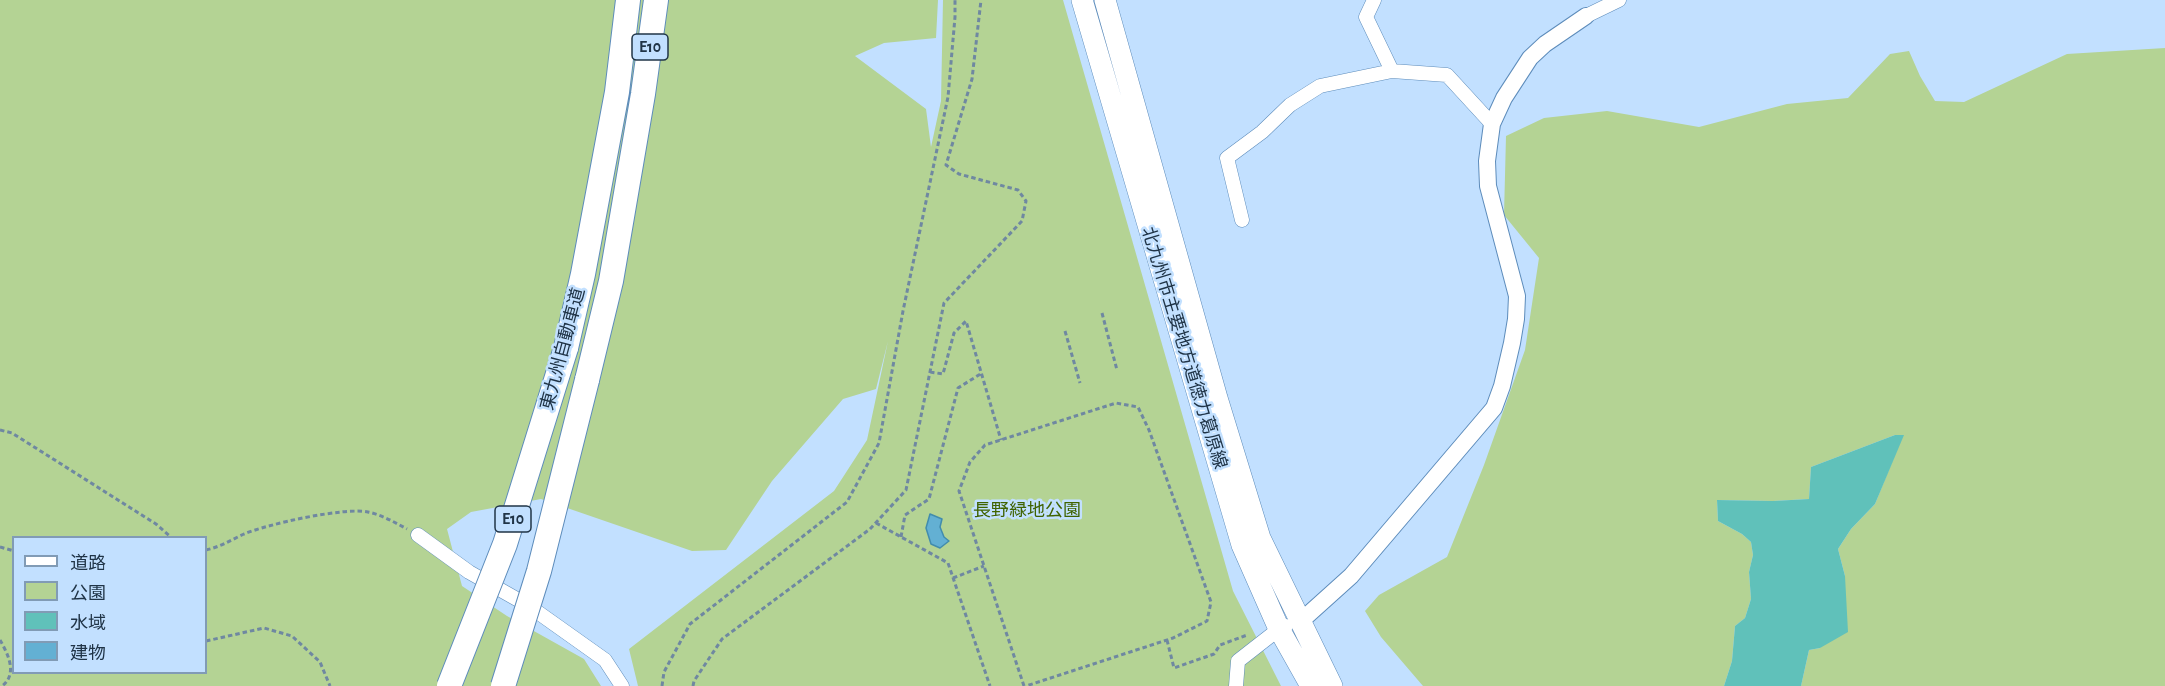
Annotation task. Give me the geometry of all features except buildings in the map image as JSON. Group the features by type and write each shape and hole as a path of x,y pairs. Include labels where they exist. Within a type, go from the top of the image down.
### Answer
{"highway":[{"name":"東九州自動車道","path":"449,686 505,544 566,348 583,274 617,92 628,0"},
{"name":"東九州自動車道","path":"503,686 539,571 611,281 644,94 656,0"}],"main road":[{"name":"北九州市主要地方道徳力葛原線","path":"1082,0 1242,544 1279,629 1311,686"},
{"name":"北九州市主要地方道徳力葛原線","path":"1105,0 1217,398 1260,538 1332,686"}],"street":[{"path":"1374,0 1366,17 1392,71"},
{"path":"1236,686 1238,661 1279,629 1301,621 1351,576 1494,408 1502,386 1512,343 1517,296 1488,186 1487,161 1492,124 1504,98 1530,58 1545,44 1586,16 1619,0"},
{"path":"1242,220 1227,158 1262,132 1290,105 1320,86 1392,71 1447,75 1492,124"},
{"path":"418,535 469,572 529,606 605,660 622,686"}],"path":[{"path":"662,686 664,672 690,624 847,502 879,443 903,311 948,97 955,0"},
{"path":"693,686 722,639 876,523 906,490 944,303 1023,221 1026,201 1018,190 959,174 946,165 972,79 981,0"},
{"path":"1102,313 1117,370"},
{"path":"930,372 943,374 954,333 966,321 1001,440"},
{"path":"1065,331 1080,383"},
{"path":"901,537 905,514 929,499 958,388 982,373"},
{"path":"1116,403 1138,407 1149,430 1210,602 1207,621 1167,640 1025,686 984,566 959,491 970,462 985,445 1116,403"},
{"path":"0,430 12,433 156,524 171,536"},
{"path":"207,550 218,548 245,533 285,522 344,512 366,512 386,518 418,535"},
{"path":"876,523 948,563 990,686"},
{"path":"953,578 984,566"},
{"path":"207,641 264,628 292,636 320,662 330,686"},
{"path":"1167,640 1173,668 1214,654 1220,645 1252,633"},
{"path":"0,640 10,663 11,673 7,682 2,686"}],"green space":[{"name":"長野緑地公園","path":"0,0 938,0 936,38 884,43 855,56 926,109 931,147 941,101 943,0 1063,0 1233,591 1281,686 638,686 629,649 834,491 867,440 888,341 876,389 843,399 772,481 726,550 692,551 541,499 471,512 447,529 462,586 507,616 584,659 601,686 0,686"},
{"path":"2165,48 2165,686 1801,686 1809,650 1820,648 1845,576 1838,549 1851,529 1875,504 1903,435 1895,435 1811,467 1809,499 1717,500 1718,521 1742,534 1751,542 1753,555 1749,572 1751,599 1745,618 1735,626 1732,661 1724,686 1423,686 1381,637 1365,611 1379,595 1447,557 1484,465 1525,350 1539,258 1504,215 1506,136 1544,118 1607,111 1699,127 1787,104 1848,98 1890,54 1909,51 1935,101 1964,102 2067,54"}],"water":[{"path":"1895,435 1904,435 1875,504 1851,529 1838,549 1845,576 1848,632 1820,648 1809,650 1801,686 1724,686 1732,661 1735,626 1745,618 1751,599 1749,572 1753,555 1751,542 1742,534 1718,521 1717,500 1809,499 1811,467"}]}
